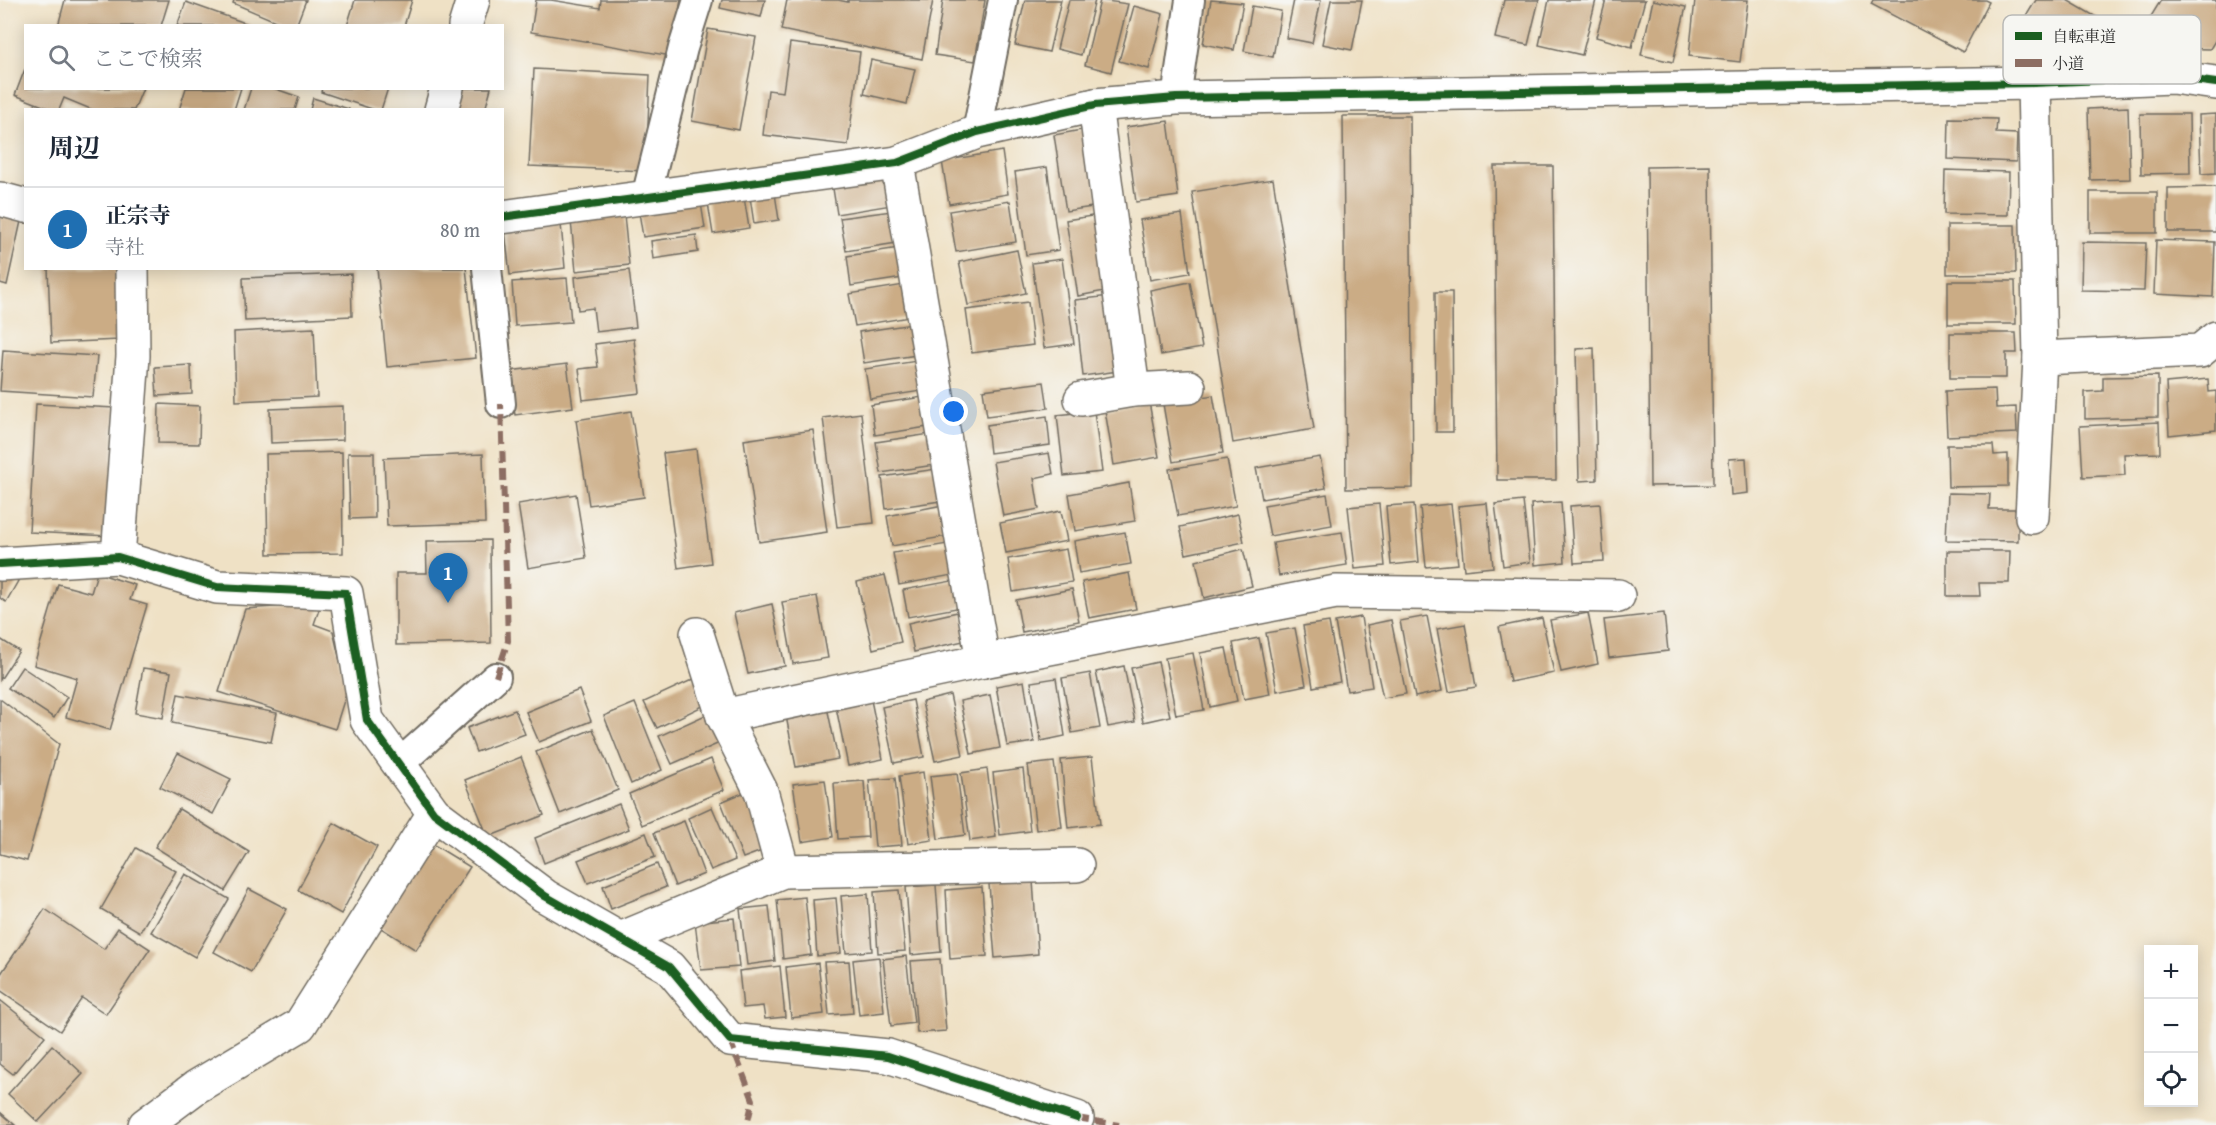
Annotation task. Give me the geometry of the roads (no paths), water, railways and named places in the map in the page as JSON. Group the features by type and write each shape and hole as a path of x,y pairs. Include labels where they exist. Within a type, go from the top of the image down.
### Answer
{"street":[{"path":"466,24 473,0"},
{"path":"2201,80 2216,82"},
{"path":"504,218 897,163 978,132 1095,105 1176,98 2003,84"},
{"path":"2032,517 2040,358 2034,84"},
{"path":"442,108 446,90"},
{"path":"1095,105 1133,390"},
{"path":"897,163 983,661"},
{"path":"0,199 24,205"},
{"path":"118,557 133,356 132,270"},
{"path":"2040,358 2200,351 2216,338"},
{"path":"1081,399 1133,390 1189,387"},
{"path":"0,564 118,557 217,587 346,593 367,720 434,813 545,896 669,967 730,1040 888,1056 1077,1118"},
{"path":"723,716 983,661 1336,592 1618,596"},
{"path":"697,634 723,716 761,791 783,871"},
{"path":"145,1125 196,1087 300,1025 434,813"},
{"path":"621,939 783,871 1077,865"}],"lane":[{"path":"646,197 683,48 698,0"},
{"path":"978,132 1003,0"},
{"path":"1176,98 1190,0"},
{"path":"487,270 501,404"},
{"path":"399,764 496,677"}],"place":[{"name":"正宗寺","path":"448,603"}]}
